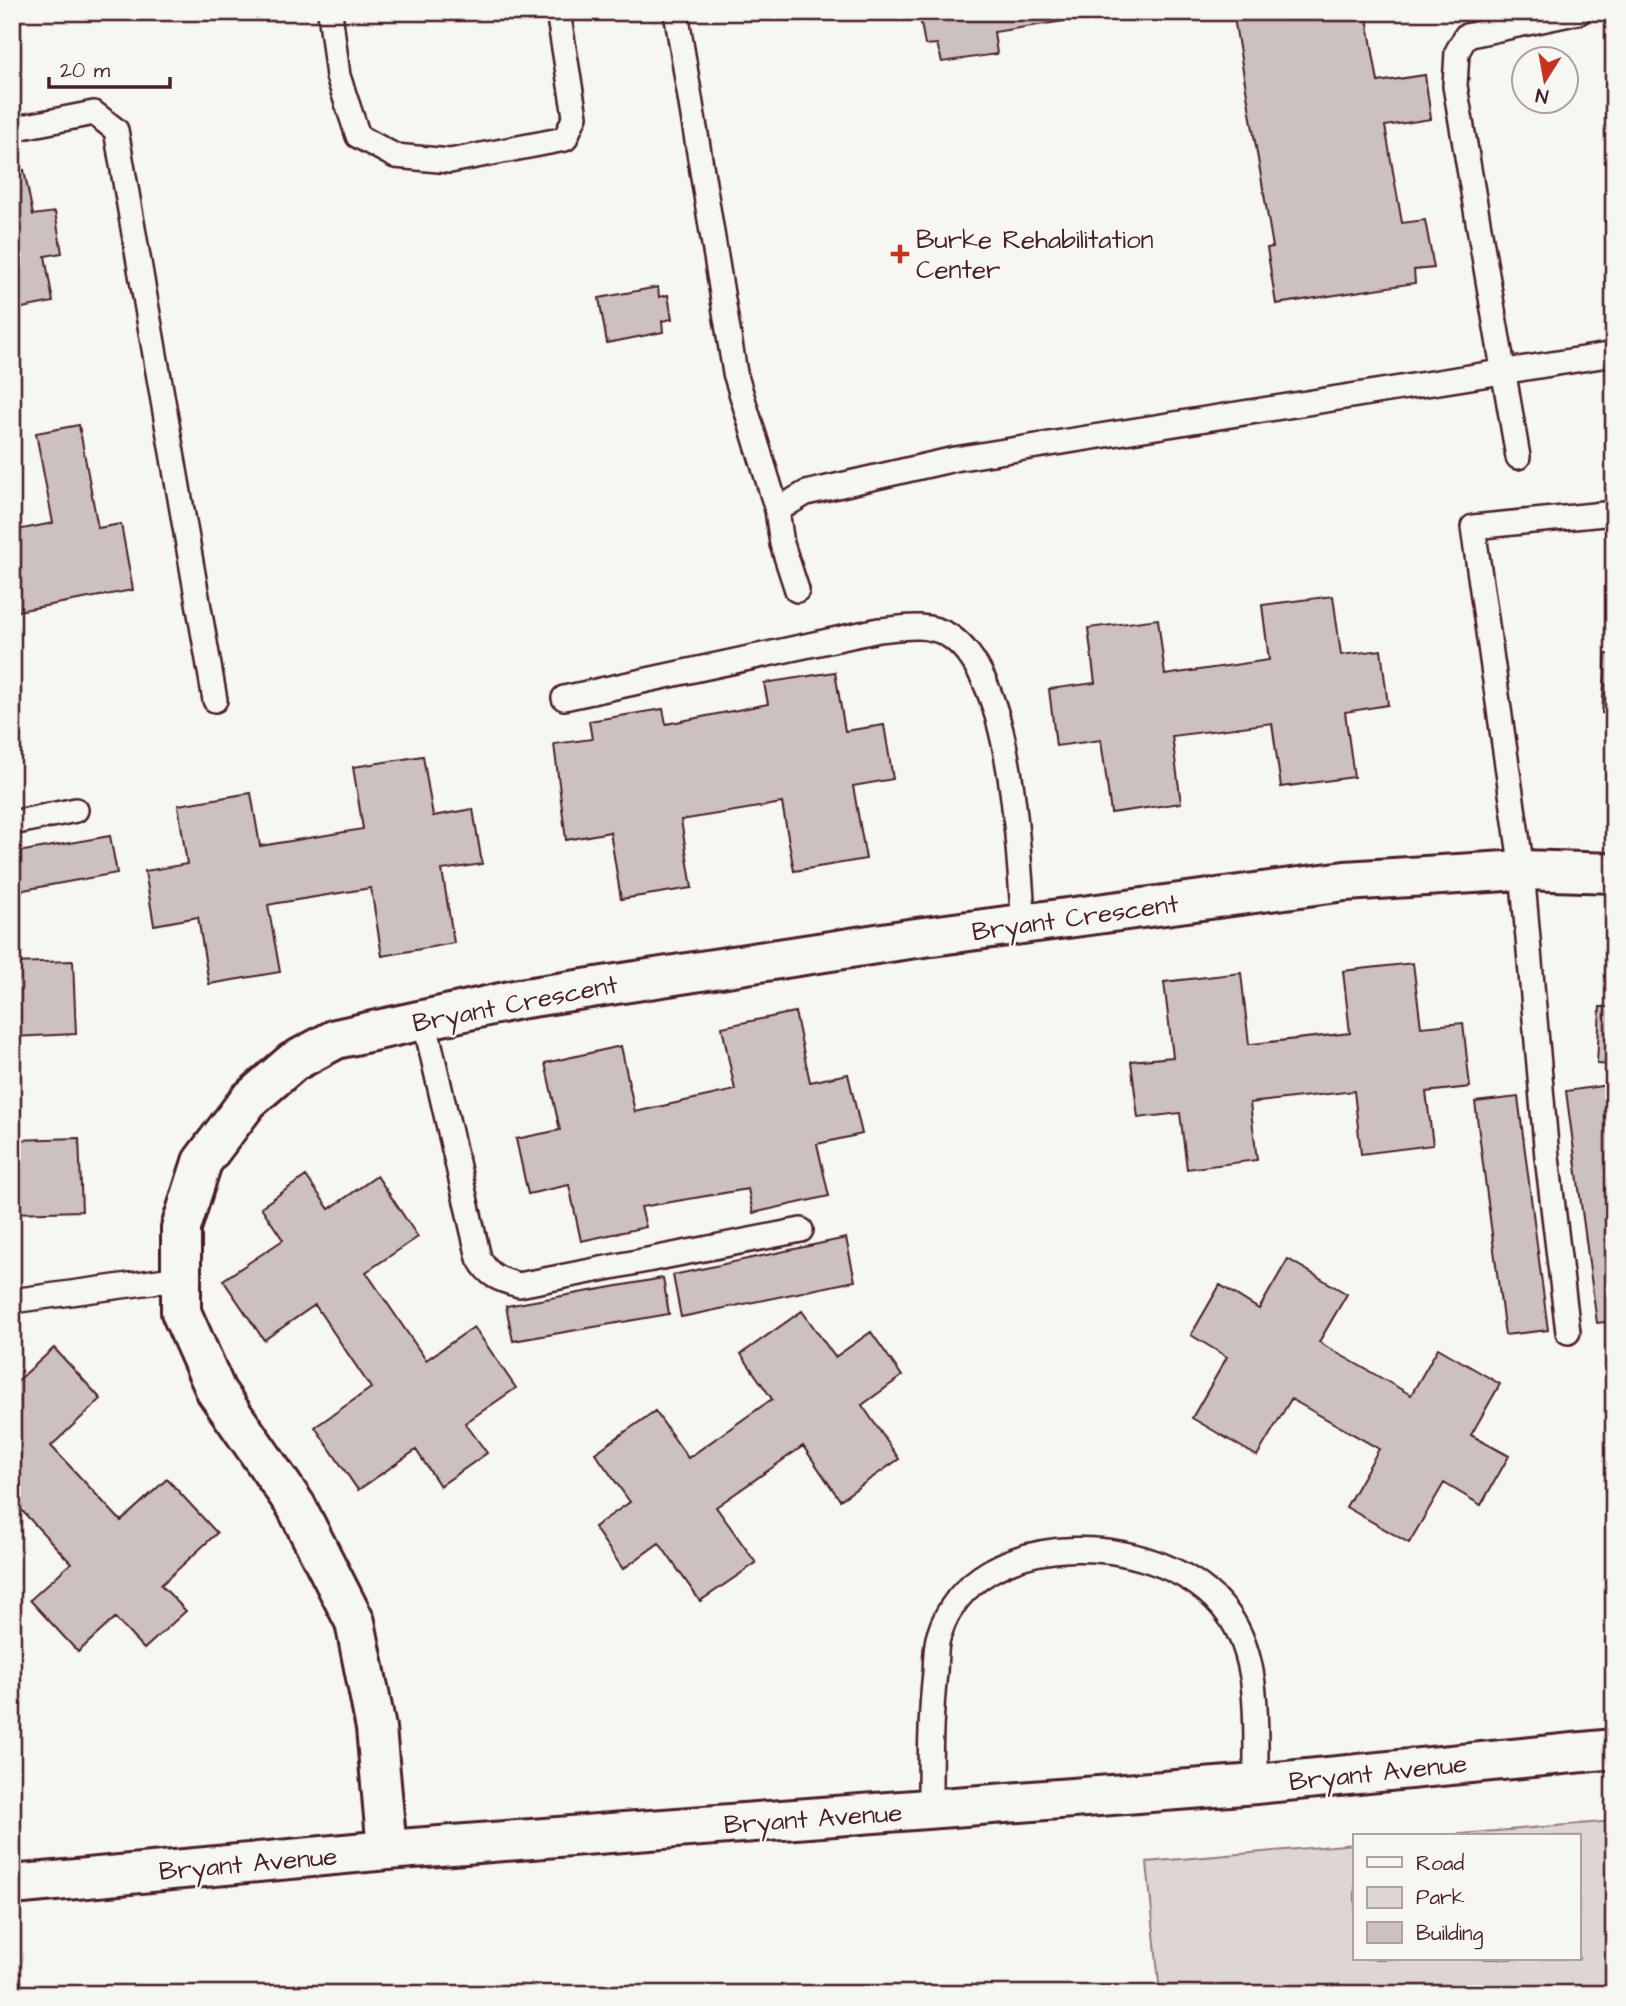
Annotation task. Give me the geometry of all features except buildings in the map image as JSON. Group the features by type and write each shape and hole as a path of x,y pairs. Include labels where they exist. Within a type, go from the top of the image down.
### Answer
{"street":[{"name":"Bryant Crescent","path":"387,1850 376,1728 355,1622 296,1506 216,1391 181,1311 181,1228 202,1162 248,1101 293,1062 335,1039 519,999 1024,924 1345,881 1522,870 1614,873"},
{"name":"Bryant Avenue","path":"12,1885 387,1850 1256,1784 1614,1749"}],"lane":[{"path":"330,12 338,76 358,136 396,156 450,161 565,139 575,116 558,12"},
{"path":"676,12 735,373 778,510 782,544 797,590"},
{"path":"1518,457 1455,86 1457,52 1466,36 1579,12"},
{"path":"12,130 94,113 116,130 215,700"},
{"path":"778,510 806,493 955,459 1614,354"},
{"path":"1568,1332 1546,1157 1522,870 1473,527 1614,513"},
{"path":"564,698 879,630 923,626 947,634 971,657 990,689 999,720 1012,798 1024,924"},
{"path":"12,823 76,810"},
{"path":"424,1019 479,1258 486,1272 502,1281 519,1285 801,1230"},
{"path":"12,1301 181,1278"},
{"path":"930,1809 929,1727 938,1636 951,1608 975,1582 1005,1565 1051,1550 1132,1554 1171,1567 1202,1586 1229,1614 1247,1650 1255,1704 1256,1784"}],"green space":[{"path":"1614,1821 1614,1994 1160,1994 1147,1862 1353,1844 1353,1960 1580,1960 1580,1834 1461,1834"}],"place":[{"name":"Burke Rehabilitation Center","path":"900,254"}]}
